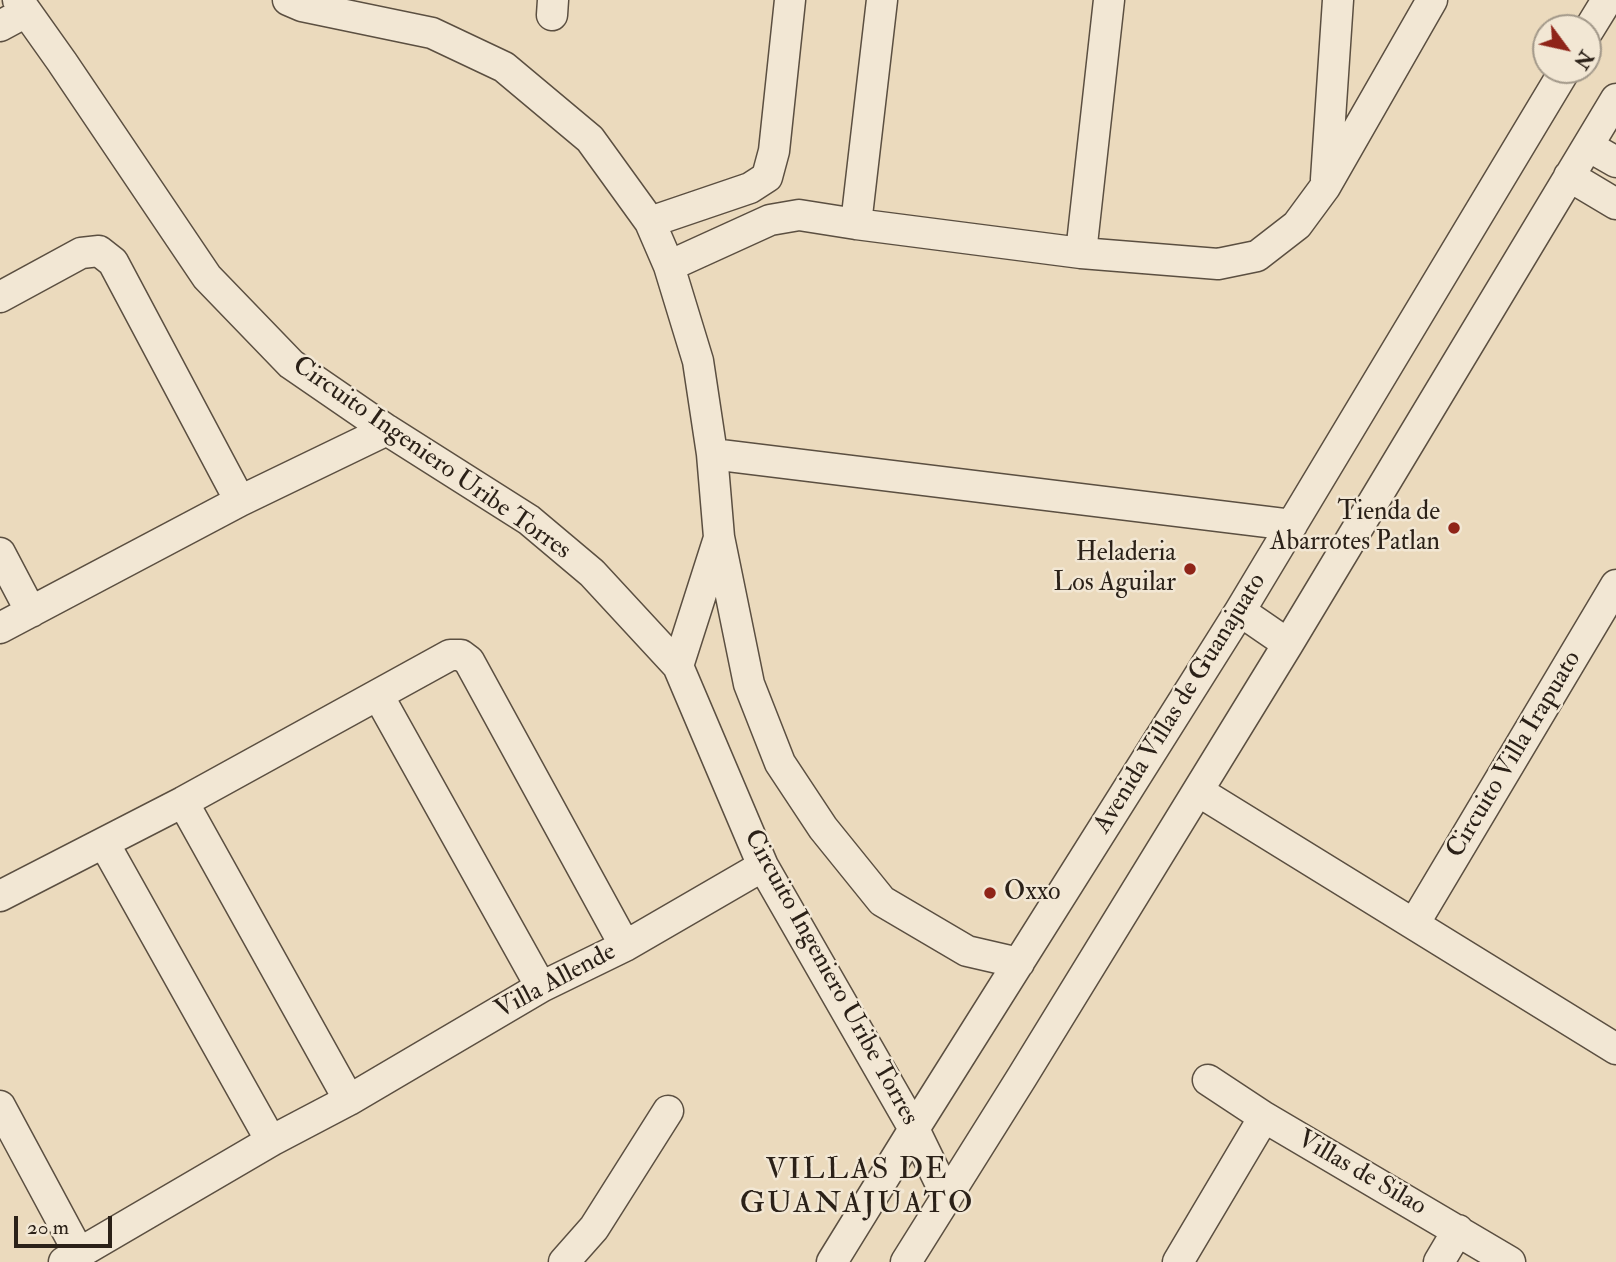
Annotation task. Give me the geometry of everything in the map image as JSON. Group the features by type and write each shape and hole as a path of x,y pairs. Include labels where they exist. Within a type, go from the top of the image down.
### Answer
{"street":[{"path":"288,0 302,6 432,33 504,67 590,139 650,222 669,266 698,361 712,454 719,537 749,684 780,763 823,828 882,901 967,951 1019,963"},
{"path":"650,222 750,188 767,177 774,151 790,0"},
{"path":"856,224 883,0"},
{"path":"1082,253 1109,0"},
{"path":"1325,187 1338,0"},
{"path":"669,266 770,220 799,215 1082,253 1219,264 1257,256 1297,225 1325,187 1432,0"},
{"path":"0,26 22,6"},
{"name":"Circuito Ingeniero Uribe Torres","path":"22,6 207,277 291,364 387,430 529,520 592,573 678,666 763,866 914,1129 947,1197"},
{"name":"Avenida Villas de Guanajuato","path":"832,1262 1240,611 1556,84"},
{"path":"906,1262 1288,645 1616,99"},
{"path":"1588,146 1616,162"},
{"path":"1569,176 1616,204"},
{"path":"0,297 81,253 99,251 113,262 240,501"},
{"path":"0,628 240,501 387,430"},
{"path":"712,454 1292,525"},
{"path":"678,666 719,537"},
{"path":"0,553 31,612"},
{"name":"Circuito Villa Irapuato","path":"1414,924 1616,585"},
{"path":"1240,611 1288,645"},
{"path":"0,896 183,802 450,656 461,656 469,661 625,946"},
{"path":"379,695 541,987"},
{"path":"1198,791 1414,924 1612,1038"},
{"path":"183,802 349,1100"},
{"path":"104,843 271,1141"},
{"name":"Villa Allende","path":"71,1258 541,987 625,946 763,866"},
{"name":"Villas de Silao","path":"1208,1080 1264,1117 1510,1262"},
{"path":"0,1106 71,1258"},
{"path":"564,1262 594,1228 668,1111"},
{"path":"1178,1262 1264,1117"},
{"path":"1439,1262 1458,1230"}],"place":[{"name":"Tienda de Abarrotes Patlan","path":"1454,528"},
{"name":"Heladeria Los Aguilar","path":"1190,569"},
{"name":"Oxxo","path":"990,893"}],"district":[{"name":"VILLAS DE GUANAJUATO","path":"857,1189"}]}
